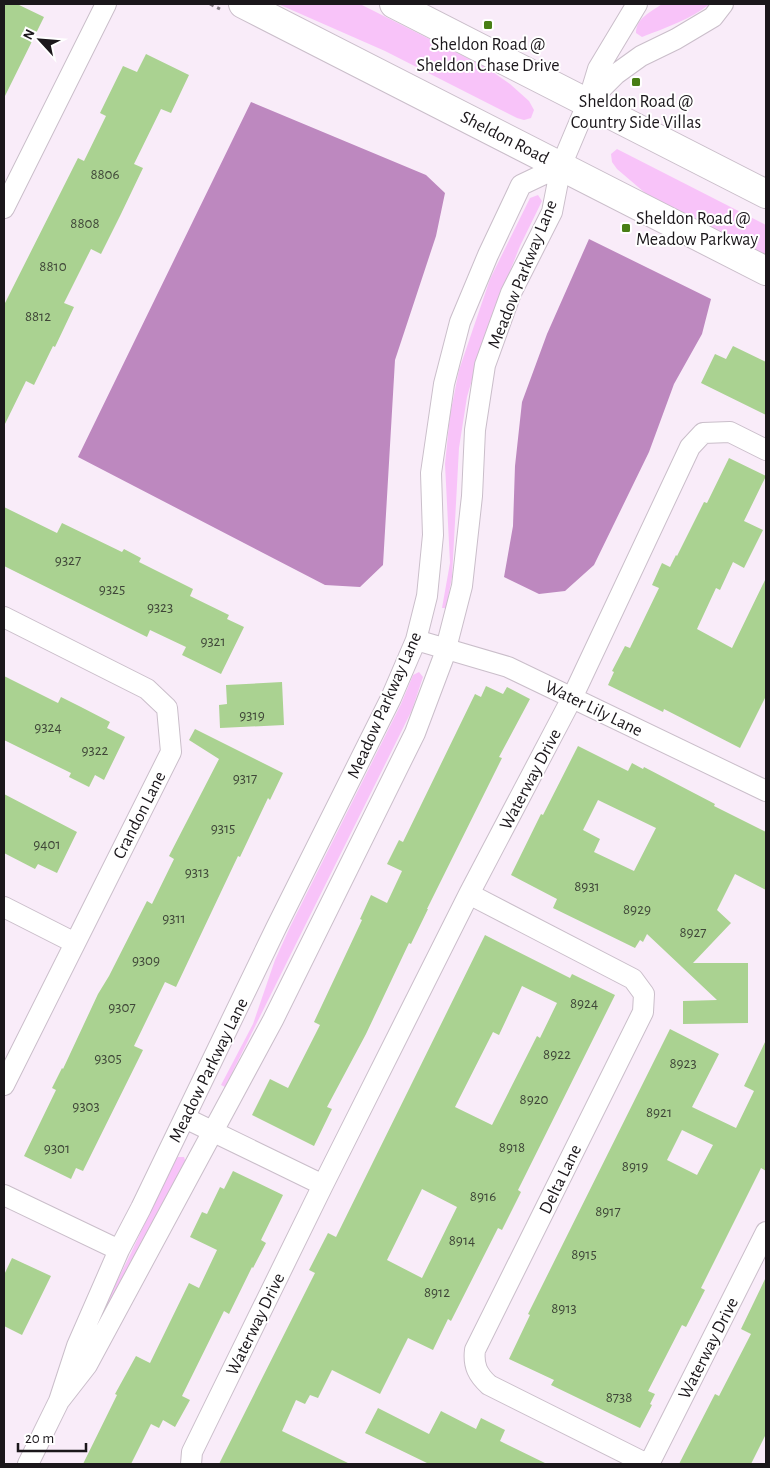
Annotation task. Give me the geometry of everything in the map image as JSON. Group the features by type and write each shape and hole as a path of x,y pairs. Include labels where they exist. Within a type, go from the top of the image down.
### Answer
{"main road":[{"name":"Sheldon Road","path":"243,4 766,270"},
{"path":"394,4 766,194"}],"street":[{"path":"4,208 106,4"},
{"path":"561,166 588,102 598,69 634,10 648,4"},
{"path":"588,102 616,74 641,56 676,39 713,17 722,4"},
{"name":"Meadow Parkway Lane","path":"28,1464 59,1401 78,1346 119,1250 391,698 416,640 427,596 430,570 432,535 431,474 444,384 460,322 488,255 521,185 561,166"},
{"name":"Meadow Parkway Lane","path":"59,1401 88,1365 273,1020 411,742 446,649 462,586 472,496 475,430 486,365 511,293 552,212 561,166"},
{"name":"Waterway Drive","path":"191,1464 192,1452 323,1185 469,894 572,698 690,447 702,433 730,432 766,450"},
{"name":"Crandon Lane","path":"4,617 147,689 167,708 171,752 4,1085"},
{"name":"Water Lily Lane","path":"416,640 508,667 765,787"},
{"name":"Delta Lane","path":"469,894 632,979 644,994 643,1012 475,1350 474,1358 478,1373 489,1385 648,1464"},
{"path":"4,907 75,943"},
{"path":"185,1118 323,1185"},
{"path":"4,1195 119,1250"},
{"name":"Waterway Drive","path":"648,1464 766,1232"}],"shaded area":[{"path":"278,4 360,4 487,68 510,84 529,101 534,110 531,118 524,120 517,118 385,51"},
{"path":"662,4 710,4 686,19 660,30 642,37 636,33 641,19"},
{"path":"251,102 426,175 445,193 436,236 395,360 383,565 360,587 325,585 78,457"},
{"path":"617,149 766,225 766,258 651,198 617,169 612,162 611,154"},
{"path":"538,195 542,201 520,246 503,289 482,345 467,397 459,448 452,577 446,608 442,608 450,563 445,464 450,415 459,370 490,279 530,198"},
{"path":"589,239 711,299 702,334 674,384 649,452 594,565 565,591 539,594 504,577 513,526 515,466 522,402 547,334"},
{"path":"419,672 423,677 412,710 225,1087 221,1085 253,1024 275,960 290,927 401,704 413,675"},
{"path":"178,1157 184,1157 186,1163 184,1171 81,1354 174,1160"}],"building":[{"path":"4,4 17,4 44,17 4,98"},
{"path":"146,54 189,75 171,113 161,109 134,164 143,168 120,216 101,254 91,249 64,303 74,307 55,347 53,346 34,385 26,381 4,426 4,305 78,158 84,161 106,116 100,113 123,66 137,72"},
{"path":"733,346 766,362 766,415 701,383 715,354 726,359"},
{"path":"729,458 766,476 744,521 763,530 744,568 733,562 720,590 716,588 697,629 732,648 766,578 766,696 740,748 664,709 663,712 608,685 614,672 612,671 625,646 630,648 659,588 652,585 662,563 670,567 704,502 707,503"},
{"path":"4,507 57,533 62,523 122,552 124,549 141,558 139,562 193,589 190,596 229,615 227,619 244,627 221,674 182,655 186,647 150,630 147,637 4,566"},
{"path":"4,676 58,703 61,697 81,707 110,722 107,728 125,737 104,780 95,775 89,787 69,777 71,773 4,740"},
{"path":"282,682 284,725 220,728 219,705 227,704 226,685"},
{"path":"486,686 503,694 507,687 530,699 499,757 502,758 411,944 409,943 366,1034 327,1107 332,1109 314,1146 252,1115 270,1079 288,1088 320,1025 314,1022 362,920 360,919 371,895 387,903 402,871 387,864 399,840 403,842 475,694 481,697"},
{"path":"195,729 283,773 270,800 268,798 240,857 238,856 176,987 165,982 134,1046 143,1050 83,1171 76,1168 71,1179 24,1156 56,1090 52,1088 63,1069 98,994 147,901 152,904 174,859 169,856 219,759 189,740"},
{"path":"578,746 628,771 632,763 643,769 644,767 715,804 714,806 766,832 766,890 735,874 717,910 731,923 693,963 748,963 748,1023 683,1024 683,1001 717,1000 647,934 643,942 640,940 635,948 553,908 557,899 511,875 541,814 543,815","holes":["598,800 656,828 634,871 594,852 600,839 583,830"]},
{"path":"4,794 77,832 57,873 38,864 35,869 4,853"},
{"path":"485,935 570,978 572,974 615,995 518,1190 521,1192 502,1230 498,1228 451,1321 448,1319 433,1350 408,1338 380,1394 332,1370 318,1398 310,1395 305,1404 296,1400 282,1431 350,1464 219,1464 315,1273 309,1270 328,1233 336,1237","holes":["522,986 557,1003 540,1038 537,1036 492,1125 455,1107 493,1032 499,1035","422,1189 457,1207 422,1278 387,1260"]},
{"path":"670,1029 719,1054 692,1107 736,1128 754,1091 744,1086 766,1040 766,1171 761,1168 701,1288 705,1290 686,1327 682,1325 648,1391 655,1394 650,1404 652,1405 640,1428 551,1385 554,1380 509,1359 530,1315 528,1314","holes":["682,1130 713,1145 697,1175 667,1160"]},
{"path":"233,1171 283,1195 261,1240 266,1243 229,1314 224,1311 182,1396 190,1400 175,1427 163,1420 159,1428 151,1424 131,1464 83,1464 117,1395 115,1394 136,1356 150,1363 189,1283 199,1288 217,1250 190,1237 202,1212 207,1214 220,1187 224,1189"},
{"path":"12,1258 51,1276 22,1335 4,1326 4,1275"},
{"path":"766,1277 766,1434 751,1464 679,1464 715,1394 719,1396 751,1334 741,1329"},
{"path":"378,1408 429,1434 441,1411 476,1429 481,1418 505,1430 500,1441 547,1464 429,1464 365,1433"}],"place":[{"name":"Sheldon Road @ Sheldon Chase Drive","path":"488,25"},
{"name":"Sheldon Road @ Country Side Villas","path":"636,82"},
{"name":"Sheldon Road @ Meadow Parkway","path":"626,228"}]}
